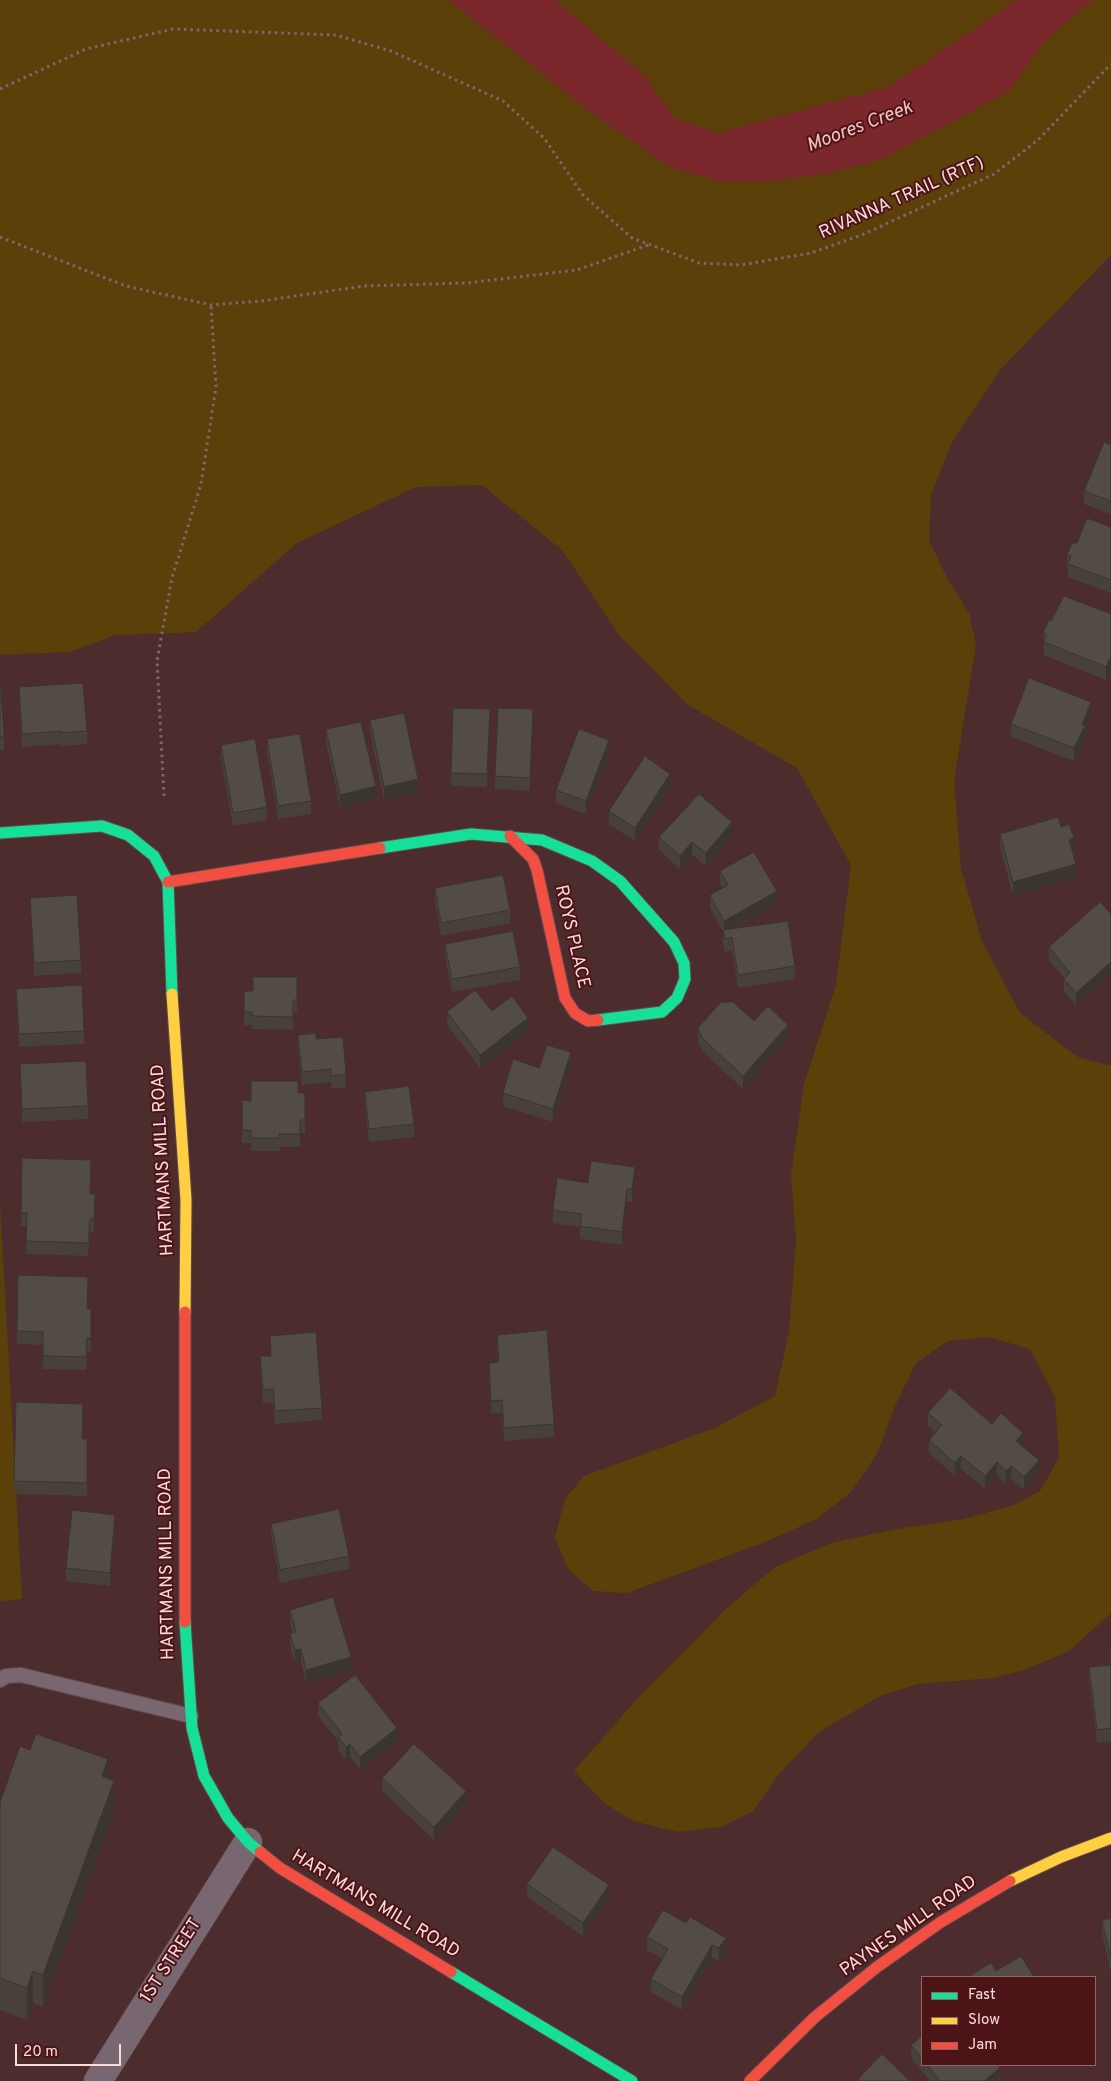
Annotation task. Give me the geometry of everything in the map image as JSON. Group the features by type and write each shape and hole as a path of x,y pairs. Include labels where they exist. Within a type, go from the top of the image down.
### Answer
{"street":[{"name":"HARTMANS MILL ROAD","path":"0,833 102,826 128,835 154,856 168,882 173,1012 186,1200 187,1298 182,1496 183,1601 191,1716 204,1776 228,1818 248,1842 280,1868 632,2081"},
{"name":"ROYS PLACE","path":"168,882 471,834 510,836 542,840 592,861 620,881 674,942 684,963 685,979 677,998 662,1012 643,1016 588,1021 575,1013 565,998 538,870 533,859 510,836"},
{"name":"PAYNES MILL ROAD","path":"750,2081 815,2017 877,1967 941,1922 1000,1885 1061,1857 1111,1838"},
{"name":"1ST STREET","path":"98,2081 248,1842"}],"lane":[{"path":"0,1680 6,1676 21,1675 191,1716"}],"path":[{"name":"RIVANNA TRAIL (RTF)","path":"0,89 86,49 173,29 336,35 392,51 502,101 544,138 582,194 632,238 699,263 740,265 811,253 864,234 994,174 1038,140 1111,64"},
{"path":"0,236 126,286 211,305 261,301 364,286 466,282 577,270 648,244"},
{"path":"164,796 157,661 172,578 201,484 216,387 211,305"}],"shaded area":[{"path":"0,0 449,0 584,107 669,167 722,182 766,182 829,173 882,159 1009,91 1044,41 1093,0 1111,0 1111,255 1000,370 951,444 931,496 929,540 947,578 969,613 976,645 954,781 961,868 982,941 1020,1013 1078,1057 1111,1066 1111,1613 1069,1651 1025,1670 992,1678 918,1684 880,1696 819,1732 779,1774 753,1811 721,1827 678,1832 633,1821 604,1803 574,1771 638,1698 727,1608 775,1567 831,1543 897,1529 964,1519 1014,1505 1040,1491 1059,1458 1055,1397 1030,1349 989,1337 948,1341 916,1363 895,1406 877,1454 851,1492 817,1519 760,1544 627,1593 593,1591 568,1569 555,1537 565,1499 584,1476 715,1428 775,1396 789,1331 796,1240 791,1175 804,1084 836,985 851,865 797,768 688,705 619,635 562,550 482,485 416,487 297,543 196,632 116,635 69,652 0,655"},
{"path":"555,0 1017,0 888,87 718,133 675,119 645,76"},
{"path":"0,1202 22,1599 0,1601"}],"water":[{"name":"Moores Creek","path":"449,0 555,0 645,76 675,119 718,133 888,87 1017,0 1093,0 1044,41 1009,91 882,159 829,173 766,182 722,182 669,167 584,107"}],"building":[{"path":"1104,442 1111,445 1111,501 1084,491"},
{"path":"1087,518 1111,527 1111,580 1068,564 1071,556 1067,555 1072,543 1077,543"},
{"path":"1064,596 1111,614 1111,656 1106,667 1044,642 1046,634 1043,633"},
{"path":"1029,678 1091,702 1082,724 1085,726 1074,748 1011,724"},
{"path":"83,683 87,731 22,734 19,687"},
{"path":"1,689 4,737 0,737"},
{"path":"453,708 490,709 487,774 451,773"},
{"path":"498,708 533,709 530,778 495,776"},
{"path":"404,713 418,779 384,787 370,720"},
{"path":"361,722 376,786 340,795 326,729"},
{"path":"579,729 609,740 586,801 556,790"},
{"path":"300,734 311,801 278,806 267,739"},
{"path":"255,739 267,807 233,813 221,745"},
{"path":"645,756 670,774 635,828 609,811"},
{"path":"699,794 732,822 706,853 692,842 680,856 659,837"},
{"path":"1058,817 1061,827 1069,824 1074,838 1069,840 1076,864 1013,882 1000,834"},
{"path":"754,852 777,891 724,921 710,895 728,885 720,871"},
{"path":"503,875 510,910 441,923 435,888"},
{"path":"77,895 81,960 34,963 30,898"},
{"path":"1100,902 1111,914 1111,962 1076,993 1064,979 1070,973 1049,947"},
{"path":"788,921 795,966 738,975 732,937 725,939 723,930"},
{"path":"513,931 520,967 452,979 445,944"},
{"path":"253,977 297,977 297,1000 293,1000 293,1017 252,1016 252,1012 244,1012 244,991 253,991"},
{"path":"82,985 84,1031 19,1034 16,989"},
{"path":"475,990 492,1011 512,996 528,1018 480,1055 447,1012"},
{"path":"721,1002 733,1002 754,1021 768,1006 788,1025 743,1076 702,1038 698,1028"},
{"path":"316,1033 316,1039 343,1037 346,1074 331,1076 331,1069 302,1072 298,1035"},
{"path":"547,1045 571,1052 553,1109 503,1093 513,1059 539,1068"},
{"path":"86,1061 88,1106 22,1109 20,1064"},
{"path":"251,1081 298,1081 298,1093 305,1093 305,1120 300,1120 300,1134 279,1134 280,1138 251,1138 251,1130 242,1130 242,1100 251,1101"},
{"path":"409,1086 414,1124 369,1129 365,1092"},
{"path":"22,1158 91,1160 90,1194 95,1194 94,1219 90,1219 88,1243 26,1241 27,1213 21,1213"},
{"path":"591,1161 635,1167 632,1189 627,1189 622,1232 580,1226 582,1214 553,1210 557,1178 588,1183"},
{"path":"18,1275 88,1277 87,1309 91,1309 91,1339 87,1338 86,1357 43,1356 43,1332 17,1331"},
{"path":"547,1330 554,1424 504,1428 502,1400 491,1401 489,1363 499,1362 497,1335"},
{"path":"316,1332 322,1408 275,1411 273,1389 263,1390 260,1356 271,1356 270,1336"},
{"path":"950,1388 992,1424 1001,1413 1023,1433 1016,1441 1039,1460 1024,1477 1011,1466 1006,1471 997,1462 985,1476 961,1456 955,1463 929,1440 942,1425 928,1413"},
{"path":"16,1402 83,1404 82,1439 87,1439 87,1483 14,1481"},
{"path":"339,1509 349,1556 280,1570 271,1524"},
{"path":"72,1510 115,1515 110,1573 66,1568"},
{"path":"333,1597 351,1657 306,1670 301,1649 295,1650 290,1634 296,1632 290,1610"},
{"path":"1111,1665 1111,1728 1097,1730 1089,1667"},
{"path":"355,1675 397,1728 360,1757 350,1744 346,1747 338,1737 342,1734 318,1703"},
{"path":"36,1734 108,1759 102,1776 114,1781 43,1975 33,1971 27,1988 0,1978 0,1802 20,1746 30,1750"},
{"path":"414,1744 466,1791 434,1827 382,1778"},
{"path":"553,1847 609,1885 583,1923 527,1884"},
{"path":"663,1910 686,1923 690,1917 726,1938 719,1948 712,1945 682,1997 651,1979 668,1949 647,1937"},
{"path":"1111,1918 1111,1958 1102,1921"},
{"path":"1021,1956 1033,1976 971,1975 991,1963 996,1971"},
{"path":"921,2037 921,2058 911,2045"},
{"path":"882,2054 910,2081 861,2081 858,2079"},
{"path":"928,2066 998,2066 1000,2068 984,2081 940,2081"}],"traffic: fast":[{"path":"0,833 102,826 128,835 154,856 168,882 172,994"},
{"path":"380,848 471,834 542,840 592,861 620,881 674,942 684,963 685,979 677,998 662,1012 598,1020"},
{"path":"185,1622 192,1728 204,1776 228,1818 248,1842 260,1852"},
{"path":"451,1972 632,2081"}],"traffic: slow":[{"path":"172,994 186,1200 185,1312"},
{"path":"1010,1881 1061,1857 1111,1838"}],"traffic: jam":[{"path":"510,836 533,859 537,870 565,998 575,1013 588,1021 598,1020"},
{"path":"168,882 380,848"},
{"path":"185,1312 185,1622"},
{"path":"260,1852 280,1868 451,1972"},
{"path":"750,2081 815,2017 877,1967 941,1922 1010,1881"}]}
